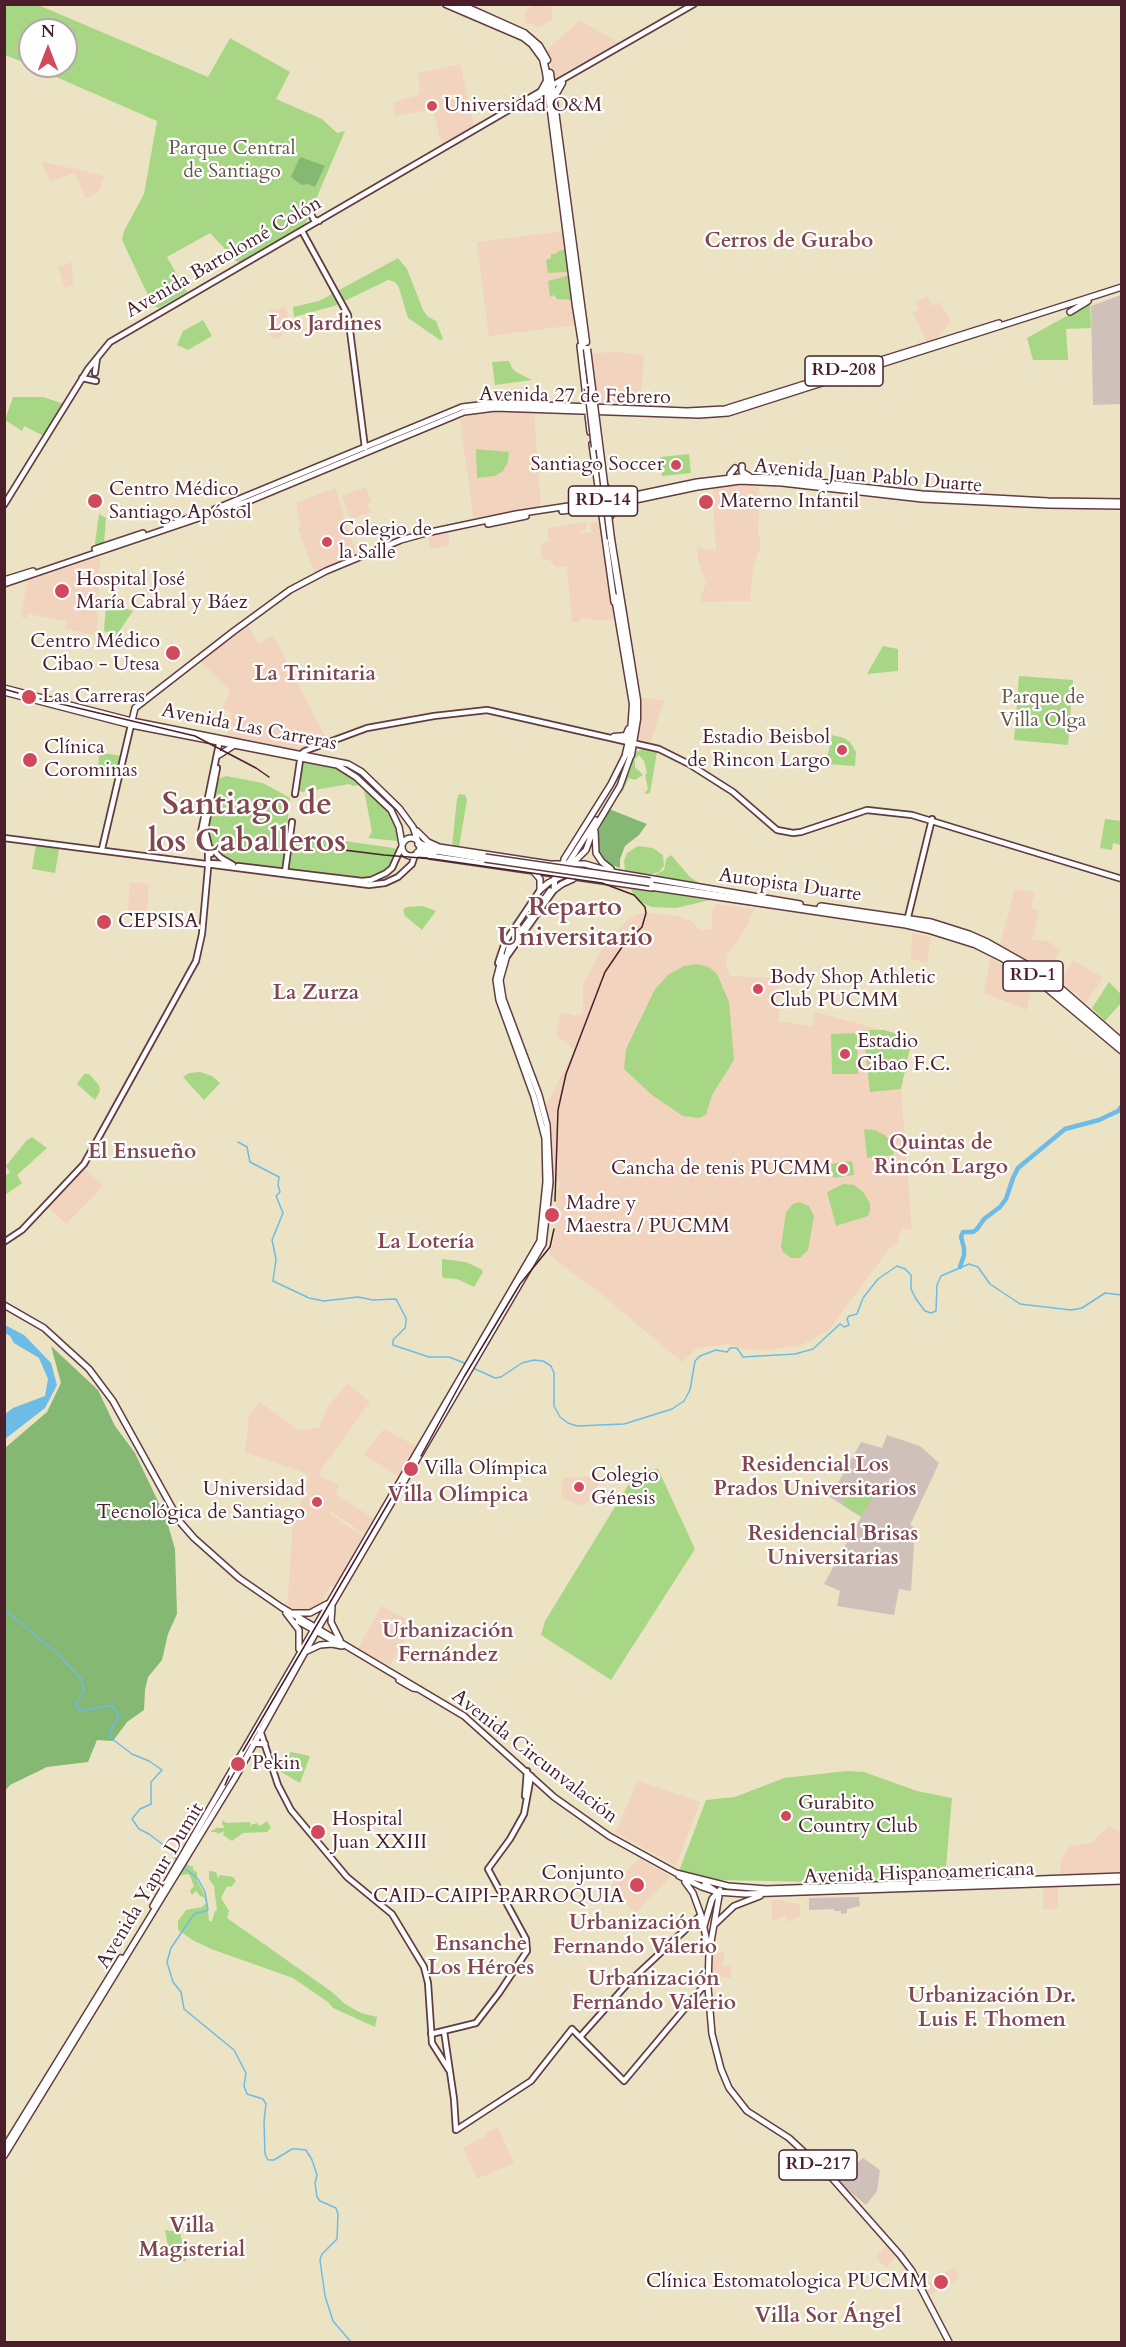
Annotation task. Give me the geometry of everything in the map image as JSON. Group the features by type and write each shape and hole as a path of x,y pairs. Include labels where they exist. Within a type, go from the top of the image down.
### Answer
{"highway":[{"path":"446,4 528,40 543,59 549,76 541,93 552,98"},
{"path":"459,4 530,37 543,51 549,76 630,686 633,714 632,741"},
{"path":"549,76 562,81 552,98"},
{"path":"620,613 637,700 629,754"},
{"path":"614,737 627,735 633,714"},
{"name":"Autopista Duarte","path":"419,843 433,849 782,906 907,921 1002,957 1050,991 1120,1049"},
{"name":"Autopista Duarte","path":"416,854 433,849"},
{"name":"Autopista Duarte","path":"650,884 907,921 969,935 1010,954 1058,987 1120,1049"}],"main road":[{"name":"Avenida Bartolomé Colón","path":"4,505 82,378 97,356 113,340 694,4"},
{"path":"312,214 314,220 319,221"},
{"path":"302,231 348,315 365,447"},
{"name":"Avenida 27 de Febrero","path":"4,582 244,503 464,412 493,408 597,409 713,415 732,412 1122,287"},
{"path":"1070,312 1097,295"},
{"path":"578,305 587,409 601,519 611,588 620,613"},
{"path":"578,305 597,409 620,613"},
{"path":"95,373 97,356"},
{"path":"82,378 96,381"},
{"name":"Avenida 27 de Febrero","path":"4,582 215,509 437,416 470,406 495,403 587,409"},
{"path":"730,480 729,474 740,473"},
{"name":"Avenida Juan Pablo Duarte","path":"740,473 750,477 783,478 922,494 1122,504"},
{"name":"Avenida Juan Pablo Duarte","path":"102,849 135,708 250,619 300,584 401,540 516,514 600,504 730,480 740,473 825,488 903,498 946,501 1122,504"},
{"path":"606,487 610,493 621,500 610,518"},
{"path":"598,492 589,505 601,519"},
{"name":"Avenida Las Carreras","path":"4,690 132,722 337,765 356,777 392,810 399,827 402,846"},
{"path":"295,794 301,756 367,728 480,710 614,737 659,749 689,764 733,792 777,830 801,832 867,810 912,814 1122,879"},
{"path":"220,741 205,830 211,847 221,858 233,865"},
{"path":"209,865 208,850 201,832 220,741"},
{"name":"Avenida Las Carreras","path":"220,741 233,746 341,762 353,766 392,800 413,827 419,843"},
{"path":"219,755 226,748 233,746"},
{"path":"500,969 508,943 548,890 552,876 585,852 596,826 620,786 629,754"},
{"path":"566,866 629,754"},
{"path":"907,921 932,819"},
{"path":"285,873 292,822"},
{"path":"596,826 595,849 599,858 610,868 627,874"},
{"path":"413,827 433,849 456,849 578,868 591,865"},
{"path":"4,838 369,885 385,883 403,873 412,864 419,843 410,838 405,840 392,867 379,878 362,881 341,880"},
{"path":"402,846 407,856 416,854 454,859 552,876"},
{"path":"4,1242 22,1230 84,1164 197,958 211,847"},
{"path":"548,864 558,861 580,878"},
{"path":"500,969 534,918 548,890 552,876 548,864"},
{"path":"209,865 233,865 285,873"},
{"path":"566,866 591,865 627,874 704,885 800,904"},
{"path":"578,868 576,874 580,878"},
{"path":"532,871 548,890"},
{"path":"548,890 568,880 580,878"},
{"name":"Autopista Duarte","path":"580,878 739,902 782,906"},
{"path":"715,888 734,889"},
{"name":"Avenida Yapur Dumit","path":"4,2156 176,1872 483,1343 540,1240 546,1159 540,1115 499,1000 496,980 500,969"},
{"name":"Avenida Circunvalación","path":"4,1305 44,1328 89,1369 113,1401 180,1522 194,1539 239,1578 287,1612 413,1689 419,1689 467,1717 538,1782 600,1831 676,1873 728,1886 768,1891"},
{"path":"287,1612 310,1613 332,1601"},
{"path":"332,1601 331,1622 335,1634 343,1645"},
{"path":"287,1612 298,1630 302,1653 320,1645 343,1645"},
{"name":"Avenida Yapur Dumit","path":"187,1852 253,1743 263,1714 302,1653"},
{"path":"254,1718 263,1714"},
{"path":"259,1728 282,1796 291,1810 347,1877 392,1914 422,1962 428,1983 431,2034 435,2049 447,2062"},
{"path":"253,1743 265,1744"},
{"path":"431,2034 476,2023 526,1951 526,1939 489,1869 524,1814 530,1785 529,1773"},
{"path":"524,1814 529,1773"},
{"path":"530,1785 538,1782"},
{"name":"Avenida Yapur Dumit","path":"4,2148 176,1872"},
{"name":"Avenida Hispanoamericana","path":"676,1873 682,1879 717,1892 1122,1881"},
{"name":"Avenida Hispanoamericana","path":"676,1873 710,1886 717,1892"},
{"name":"Avenida Hispanoamericana","path":"768,1891 1122,1876"},
{"path":"682,1879 693,1893 704,1915"},
{"path":"704,1915 719,1917 742,1902 768,1891"},
{"path":"717,1892 719,1917"},
{"path":"580,2037 628,1983 704,1915 717,1892"},
{"name":"RD-217","path":"704,1915 712,2034 721,2070 733,2094 747,2111 789,2138 832,2178 900,2254 912,2271 949,2343"},
{"name":"RD-217","path":"708,1953 714,1925 719,1917"},
{"path":"444,2031 456,2130 531,2081 572,2029 624,2081 702,1988 708,1987"}],"shaded area":[{"path":"533,5 548,5 552,8 552,20 539,27 524,22 526,10"},
{"path":"580,20 621,44 560,79 556,78 546,51"},
{"name":"Universidad O&M","path":"460,64 474,126 442,147 433,109 395,116 394,102 418,95 420,91 418,73"},
{"path":"41,161 104,176 98,193 85,198 75,173 50,181"},
{"path":"564,231 575,325 489,336 477,242"},
{"path":"72,262 73,285 65,288 58,268"},
{"path":"1121,295 1121,404 1093,405 1091,306"},
{"path":"927,296 933,306 940,302 951,321 937,338 927,342 913,312 919,309 915,302"},
{"path":"286,307 291,332 282,333 282,337 271,339 268,311"},
{"path":"618,352 644,356 640,408 598,404 592,353"},
{"path":"481,412 534,412 541,508 507,513 474,522 460,419"},
{"path":"761,481 754,507 759,509 758,533 761,545 753,567 750,601 701,602 706,583 698,560 697,547 716,551 712,485"},
{"path":"366,487 371,501 367,503 371,512 350,519 342,496"},
{"name":"Colegio de la Salle","path":"335,488 357,556 315,574 298,528 301,526 296,503"},
{"path":"586,522 586,530 580,533 592,532 590,523 599,522 615,618 598,621 580,618 579,623 572,622 567,567 556,567 551,561 542,558 541,544 549,542 547,528"},
{"path":"448,533 450,545 430,549 428,537"},
{"name":"Hospital José María Cabral y Báez","path":"100,557 97,635 65,629 67,621 28,614 27,618 21,617 27,581"},
{"path":"247,623 258,644 273,635 326,738 300,750 293,750 226,738 231,713 222,707 230,691 200,661"},
{"path":"641,698 664,700 651,742 638,739"},
{"path":"130,882 149,884 146,920 127,918"},
{"path":"1015,889 1035,892 1031,908 1039,910 1032,939 1047,941 1061,950 1046,971 1000,944"},
{"path":"717,904 754,909 746,928 727,955 726,965 730,976 773,978 777,981 779,1021 812,1026 815,1012 912,1038 901,1089 912,1230 902,1228 897,1243 889,1249 828,1331 802,1345 768,1350 746,1349 727,1344 706,1347 695,1350 682,1362 549,1253 555,1239 557,1189 560,1188 560,1180 554,1179 551,1126 546,1105 574,1051 570,1045 556,1035 561,1012 577,1016 583,1013 583,984 606,942 631,917 644,912 680,917 691,921 700,930 712,929 712,911"},
{"path":"912,933 931,937 927,963 911,959"},
{"path":"990,958 1032,983 1027,1010 984,993"},
{"path":"1074,960 1103,978 1086,1003 1061,981"},
{"path":"85,1169 103,1186 66,1224 48,1207"},
{"name":"Universidad Tecnológica de Santiago","path":"347,1383 370,1402 319,1472 320,1477 339,1484 336,1494 373,1518 364,1534 330,1511 330,1514 364,1537 335,1588 331,1586 322,1600 325,1603 317,1609 300,1612 287,1608 293,1524 309,1478 305,1473 245,1452 249,1415 260,1402 299,1430 319,1428 325,1411"},
{"path":"384,1429 418,1447 400,1477 363,1454"},
{"path":"887,1435 920,1446 939,1463 910,1525 915,1528 911,1591 899,1589 894,1615 837,1606 840,1591 824,1584 861,1517 830,1497 861,1442 882,1448"},
{"name":"Colegio Génesis","path":"600,1476 595,1497 582,1506 561,1498 563,1478"},
{"path":"382,1606 414,1623 390,1666 358,1648"},
{"path":"638,1781 700,1802 676,1866 615,1832"},
{"path":"1109,1826 1121,1833 1121,1874 1061,1877 1060,1861 1069,1847 1091,1843"},
{"name":"Conjunto CAID-CAIPI-PARROQUIA","path":"640,1858 670,1877 635,1913 610,1887"},
{"path":"1043,1885 1058,1885 1058,1909 1043,1909"},
{"path":"859,1897 860,1906 847,1909 847,1913 841,1914 841,1911 834,1911 834,1909 809,1910 809,1898"},
{"path":"772,1900 800,1904 800,1916 788,1922 786,1915 772,1922"},
{"path":"724,1952 723,1965 731,1966 731,1978 710,1977 710,1955"},
{"path":"498,2127 514,2163 477,2179 463,2147 486,2136 485,2133"},
{"path":"863,2158 880,2170 877,2191 866,2205 838,2182"},
{"path":"888,2243 897,2254 886,2268 876,2257"},
{"name":"Clínica Estomatologica PUCMM","path":"954,2268 960,2278 928,2296 922,2286"}],"green space":[{"name":"Parque Central de Santiago","path":"4,5 38,5 69,18 18,18 18,60 5,55"},
{"name":"Parque Central de Santiago","path":"78,22 208,77 230,38 290,72 276,99 322,119 337,133 345,131 305,225 238,263 210,233 167,257 187,292 159,308 153,306 122,240 124,231 144,194 157,121 58,78 78,78"},
{"path":"300,157 325,166 315,187 308,184 302,185 291,177"},
{"path":"566,249 569,272 548,273 546,260 551,258 551,254"},
{"path":"398,258 407,269 423,310 428,317 436,321 443,339 440,340 408,318 399,288 395,282 388,280 334,306 294,317 293,307 319,301"},
{"path":"570,275 573,300 557,299 554,295 550,297 548,281"},
{"path":"1090,303 1091,328 1066,329 1068,360 1033,360 1027,338"},
{"path":"203,320 212,336 188,350 177,345 183,331"},
{"path":"509,361 516,372 532,380 495,385 492,362"},
{"path":"13,397 43,397 64,404 44,436 24,426 22,431 5,420"},
{"path":"476,449 509,452 508,462 503,471 495,476 477,478"},
{"name":"Santiago Soccer","path":"689,454 691,473 662,476 660,457"},
{"path":"99,514 106,518 104,544 96,546 95,543"},
{"path":"106,603 133,611 116,636 104,631"},
{"path":"883,646 898,649 898,671 867,674"},
{"name":"Parque de Villa Olga","path":"1019,676 1073,680 1068,745 1014,740"},
{"name":"Estadio Beisbol de Rincon Largo","path":"832,735 850,742 856,752 855,766 826,764"},
{"path":"641,747 657,752 650,793 644,794 648,789 645,775 647,773 644,761 639,755 635,759 635,767 643,775 635,780 629,778 622,793 618,794 635,752 641,750"},
{"path":"99,752 121,756 117,779 98,776"},
{"path":"303,761 339,768 359,785 350,784 302,792 298,789"},
{"path":"226,776 263,783 290,798 283,866 280,869 232,862 219,853 210,839 207,831 218,779"},
{"path":"364,790 389,812 396,828 398,841 368,838 372,832"},
{"path":"459,794 465,795 467,800 459,847 452,846"},
{"path":"609,809 647,824 639,835 625,846 620,859 620,868 607,863 599,854 596,842 598,832"},
{"path":"1105,819 1121,821 1121,845 1113,843 1112,850 1100,848"},
{"path":"295,834 397,850 390,866 380,875 370,879 290,870 288,866 292,838"},
{"path":"36,845 59,849 55,873 32,869"},
{"path":"638,846 653,848 663,855 664,866 659,872 649,875 625,871 624,861 627,853"},
{"path":"671,855 690,877 699,883 651,877 664,870 666,859"},
{"path":"630,888 710,900 676,908 652,907 638,901"},
{"path":"423,906 436,911 422,930 405,916 403,910 406,907"},
{"path":"697,964 709,967 717,974 729,1002 734,1060 712,1095 706,1115 699,1118 683,1116 652,1095 624,1069 626,1049 655,989 669,974 684,966"},
{"path":"1109,982 1121,994 1121,1003 1105,1021 1092,1008"},
{"path":"863,1030 884,1030 912,1038 901,1089 870,1092"},
{"name":"Estadio Cibao F.C.","path":"857,1033 858,1074 832,1074 831,1034"},
{"path":"200,1072 212,1076 220,1083 204,1100 183,1077 189,1073"},
{"path":"84,1074 89,1074 99,1085 100,1091 95,1100 77,1084"},
{"path":"864,1129 875,1130 885,1135 892,1144 894,1155 867,1158"},
{"path":"32,1137 47,1148 17,1175 22,1183 5,1195 5,1176 10,1172 6,1166"},
{"name":"Cancha de tenis PUCMM","path":"852,1161 854,1175 833,1178 831,1164"},
{"path":"843,1184 854,1185 863,1192 870,1203 870,1211 868,1216 836,1226 827,1192"},
{"path":"799,1202 809,1206 814,1216 808,1250 800,1258 791,1258 783,1252 781,1247 786,1212 793,1204"},
{"path":"442,1259 466,1262 483,1272 474,1287 457,1279 444,1278"},
{"path":"51,1346 98,1390 115,1426 135,1453 166,1518 175,1549 177,1614 168,1634 162,1660 148,1677 144,1710 127,1722 113,1741 97,1740 88,1762 47,1767 10,1785 5,1791 5,1448 47,1412 61,1383"},
{"path":"658,1469 695,1549 611,1680 541,1635 545,1621 637,1471"},
{"path":"848,1483 876,1493 861,1516 843,1505"},
{"path":"291,1752 310,1756 300,1783 276,1769 276,1765"},
{"name":"Gurabito Country Club","path":"847,1771 864,1772 917,1791 952,1798 945,1878 868,1883 719,1880 679,1871 706,1800 735,1797 784,1778"},
{"path":"223,1820 226,1823 250,1822 251,1827 252,1824 256,1824 255,1821 260,1826 267,1821 271,1828 267,1832 243,1833 232,1841 223,1835 224,1831 218,1834 210,1832 216,1828 225,1828 222,1824"},
{"path":"187,1863 197,1872 197,1880 207,1900 209,1921 212,1921 217,1911 214,1886 209,1879 209,1871 216,1872 218,1878 220,1875 233,1877 236,1881 231,1887 226,1888 221,1898 229,1911 227,1918 332,1992 345,2004 361,2013 377,2017 375,2027 333,2008 293,1978 214,1950 194,1941 178,1930 178,1921 186,1910 202,1907 206,1903 204,1897 196,1891 192,1895 190,1891 194,1886 188,1874 178,1876"},
{"path":"165,2230 180,2232 186,2261 171,2263"}],"water":[{"path":"5,1325 24,1335 51,1363 57,1385 45,1408 5,1439 5,1414 13,1408 45,1396 48,1379 39,1358 14,1343 5,1333"}],"waterway":[{"path":"960,1267 964,1255 961,1237 963,1232 973,1232 984,1219 1000,1207 1006,1199 1018,1168 1065,1129 1099,1120 1118,1111 1122,1106"},
{"path":"238,1142 247,1147 250,1162 279,1177 280,1192 276,1196 283,1213 272,1240 276,1259 273,1281 309,1298 324,1301 358,1297 373,1300 396,1299 406,1322 405,1328 393,1340 393,1345 429,1357 449,1357 467,1364"},
{"path":"473,1368 495,1378 501,1377 522,1363 534,1360 543,1361 551,1366 554,1373 554,1406 560,1417 577,1426 624,1424 672,1409 684,1401 690,1390 695,1361 700,1356 716,1350 727,1352 730,1348 737,1348 743,1357 795,1354 813,1349 840,1324 844,1327 849,1325 847,1319 857,1314 863,1298 878,1279 897,1266 905,1269 911,1275 911,1289 916,1299 925,1311 931,1313 936,1311 937,1285 941,1276 969,1264 978,1267 990,1284 1020,1304 1071,1310 1082,1308 1105,1293 1122,1295"},
{"path":"4,1609 59,1655 81,1679 84,1690 76,1705 80,1711 114,1707 119,1717 112,1727 111,1738 132,1754 149,1761 162,1770 151,1782 151,1804 140,1809 132,1819 139,1829 170,1850 177,1861"},
{"path":"182,1866 198,1879 205,1892 208,1910 194,1914 171,1948 167,1962 173,1982 181,1992 184,2009 234,2050 246,2073 244,2086 247,2094 263,2099 266,2104 265,2154 268,2160 274,2160 292,2149 306,2150 317,2175 315,2183 317,2197 320,2201 336,2208 338,2214 337,2239 322,2254 320,2260 325,2296 333,2321 351,2342"}],"railway":[{"path":"4,689 18,693"},
{"path":"40,699 195,736 269,777"},
{"path":"328,848 433,859 602,883 634,895 645,907 646,913 642,927 622,947 605,972 566,1074 558,1110 555,1201"},
{"path":"421,1456 464,1377 520,1284 550,1247 554,1229"},
{"path":"243,1751 400,1483"},
{"path":"225,1785 229,1776"}],"place":[{"name":"Universidad O&M","path":"432,106"},
{"name":"Santiago Soccer","path":"676,465"},
{"name":"Centro Médico Santiago Apóstol","path":"95,501"},
{"name":"Materno Infantil","path":"706,502"},
{"name":"Colegio de la Salle","path":"327,542"},
{"name":"Hospital José María Cabral y Báez","path":"62,591"},
{"name":"Centro Médico Cibao - Utesa","path":"173,653"},
{"name":"Las Carreras","path":"29,697"},
{"name":"Estadio Beisbol de Rincon Largo","path":"842,750"},
{"name":"Clínica Corominas","path":"30,760"},
{"name":"CEPSISA","path":"104,922"},
{"name":"Body Shop Athletic Club PUCMM","path":"758,989"},
{"name":"Estadio Cibao F.C.","path":"845,1054"},
{"name":"Cancha de tenis PUCMM","path":"843,1169"},
{"name":"Madre y Maestra / PUCMM","path":"552,1215"},
{"name":"Villa Olímpica","path":"411,1469"},
{"name":"Colegio Génesis","path":"579,1487"},
{"name":"Universidad Tecnológica de Santiago","path":"317,1502"},
{"name":"Pekin","path":"238,1764"},
{"name":"Gurabito Country Club","path":"786,1816"},
{"name":"Hospital Juan XXIII","path":"318,1832"},
{"name":"Conjunto CAID-CAIPI-PARROQUIA","path":"637,1885"},
{"name":"Clínica Estomatologica PUCMM","path":"941,2282"}],"district":[{"name":"Cerros de Gurabo","path":"789,242"},
{"name":"Los Jardines","path":"325,325"},
{"name":"La Trinitaria","path":"315,675"},
{"name":"Santiago de los Caballeros","path":"247,826"},
{"name":"Reparto Universitario","path":"575,924"},
{"name":"La Zurza","path":"316,994"},
{"name":"El Ensueño","path":"142,1153"},
{"name":"Quintas de Rincón Largo","path":"941,1156"},
{"name":"La Lotería","path":"426,1243"},
{"name":"Residencial Los Prados Universitarios","path":"815,1478"},
{"name":"Villa Olímpica","path":"458,1496"},
{"name":"Residencial Brisas Universitarias","path":"833,1547"},
{"name":"Urbanización Fernández","path":"448,1644"},
{"name":"Urbanización Fernando Valerio","path":"635,1936"},
{"name":"Ensanche Los Héroes","path":"481,1957"},
{"name":"Urbanización Fernando Valerio","path":"654,1992"},
{"name":"Urbanización Dr. Luis F. Thomen","path":"992,2009"},
{"name":"Villa Magisterial","path":"192,2239"},
{"name":"Villa Sor Ángel","path":"828,2317"}]}
